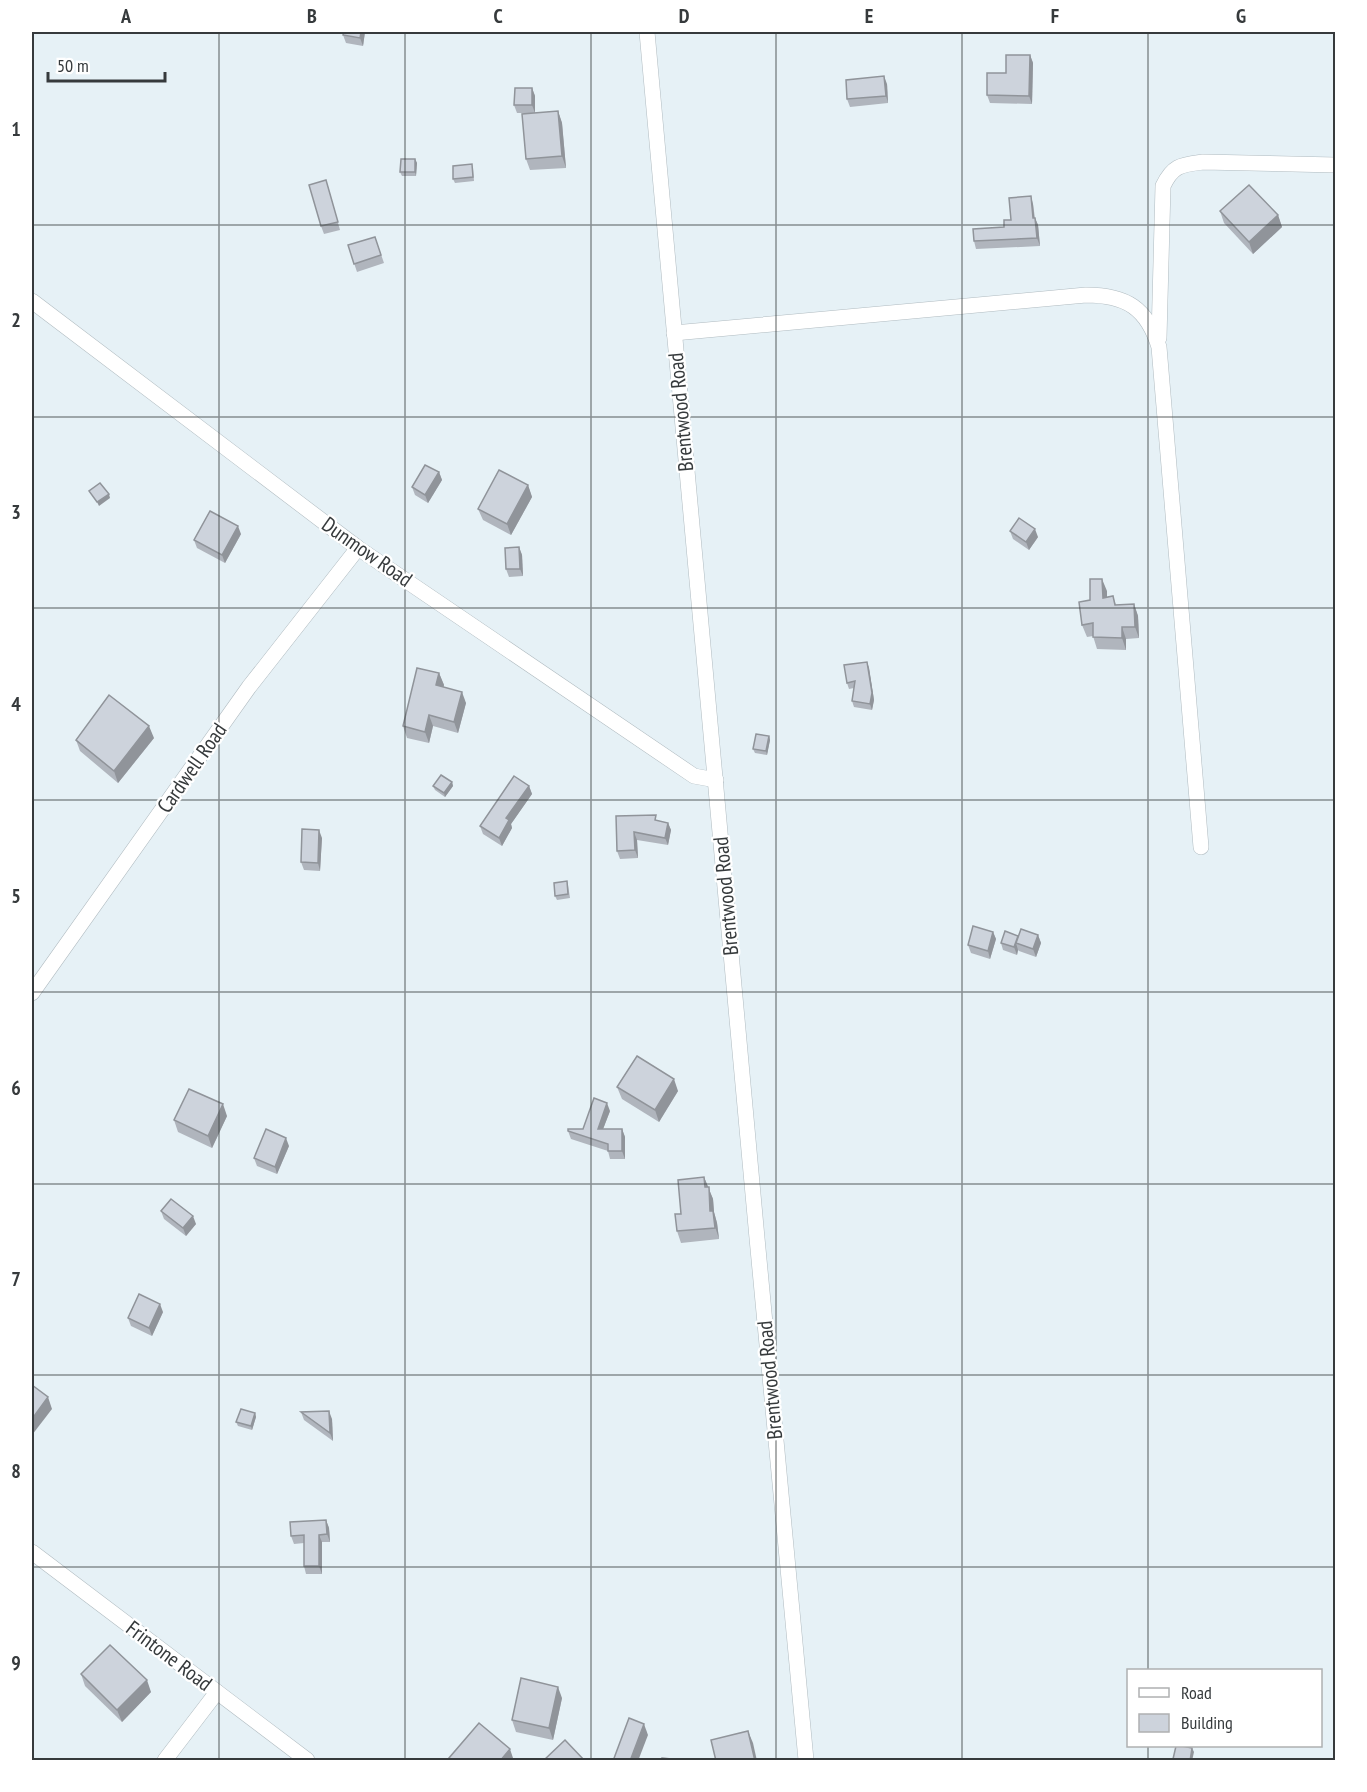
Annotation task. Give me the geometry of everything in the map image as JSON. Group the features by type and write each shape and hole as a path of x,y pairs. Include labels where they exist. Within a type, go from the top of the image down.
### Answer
{"street":[{"name":"Brentwood Road","path":"647,32 807,1761"},
{"path":"1201,847 1159,347 1163,186 1168,174 1182,164 1203,162 1335,165"},
{"path":"674,333 1099,295 1115,297 1131,304 1147,317 1154,329 1159,347"},
{"name":"Dunmow Road","path":"32,301 358,548 694,776 716,780"},
{"name":"Cardwell Road","path":"32,993 249,687 358,548"},
{"name":"Frintone Road","path":"32,1552 306,1761"},
{"path":"165,1761 217,1692"}],"building":[{"path":"344,32 361,32 360,38 343,35"},
{"path":"1006,55 1030,55 1029,96 987,95 987,73 1006,73"},
{"path":"884,76 886,96 847,99 846,80"},
{"path":"515,88 532,88 532,105 514,105"},
{"path":"558,111 562,156 526,159 522,114"},
{"path":"401,159 415,159 415,172 400,172"},
{"path":"472,164 473,177 453,179 453,166"},
{"path":"326,180 338,222 321,226 309,185"},
{"path":"1249,185 1278,215 1249,242 1220,211"},
{"path":"1031,196 1037,238 974,241 973,229 1004,227 1004,220 1011,220 1009,198"},
{"path":"375,237 381,255 354,264 348,245"},
{"path":"425,465 439,472 425,495 412,487"},
{"path":"499,470 528,485 507,524 478,509"},
{"path":"100,483 109,494 97,502 89,491"},
{"path":"210,511 238,526 222,555 194,540"},
{"path":"1019,518 1035,529 1026,542 1010,531"},
{"path":"519,547 520,569 506,569 505,548"},
{"path":"1090,579 1102,579 1103,598 1113,596 1115,605 1134,604 1135,627 1122,627 1122,638 1093,637 1093,623 1082,625 1079,602 1090,600"},
{"path":"867,662 872,693 870,704 852,701 855,681 847,683 844,665"},
{"path":"417,668 439,673 436,685 462,692 454,722 429,715 425,732 403,726"},
{"path":"109,695 149,726 114,771 76,740"},
{"path":"756,734 769,736 766,751 753,749"},
{"path":"441,775 452,782 444,793 433,786"},
{"path":"514,776 529,786 506,818 509,820 499,838 480,826"},
{"path":"656,815 655,820 668,823 665,838 634,832 635,850 617,851 616,816"},
{"path":"302,829 319,830 318,863 301,862"},
{"path":"567,881 568,894 555,896 554,883"},
{"path":"973,926 993,932 988,951 968,945"},
{"path":"1021,929 1038,935 1033,949 1016,943"},
{"path":"1005,931 1018,936 1014,947 1001,943"},
{"path":"637,1056 674,1079 655,1110 617,1087"},
{"path":"189,1089 223,1104 208,1136 174,1120"},
{"path":"594,1098 607,1103 598,1129 622,1129 622,1151 608,1151 608,1144 568,1131 568,1129 583,1129"},
{"path":"266,1129 286,1138 275,1167 254,1158"},
{"path":"704,1177 705,1187 709,1187 710,1211 713,1211 715,1228 677,1231 675,1214 681,1214 678,1180"},
{"path":"171,1199 193,1216 183,1228 161,1211"},
{"path":"139,1294 160,1304 149,1328 128,1318"},
{"path":"32,1385 48,1397 32,1419"},
{"path":"241,1409 255,1413 251,1426 236,1422"},
{"path":"329,1411 330,1433 301,1412"},
{"path":"326,1520 327,1534 319,1535 319,1566 304,1566 304,1535 291,1536 290,1522"},
{"path":"110,1645 147,1680 117,1710 81,1674"},
{"path":"521,1678 558,1687 549,1728 512,1720"},
{"path":"629,1718 644,1724 630,1761 613,1761"},
{"path":"479,1723 510,1749 500,1761 453,1761 449,1758"},
{"path":"748,1731 755,1761 716,1761 711,1740"},
{"path":"565,1740 585,1761 543,1761"},
{"path":"1176,1747 1192,1748 1190,1761 1173,1759"},
{"path":"662,1758 690,1761 662,1761"}]}
